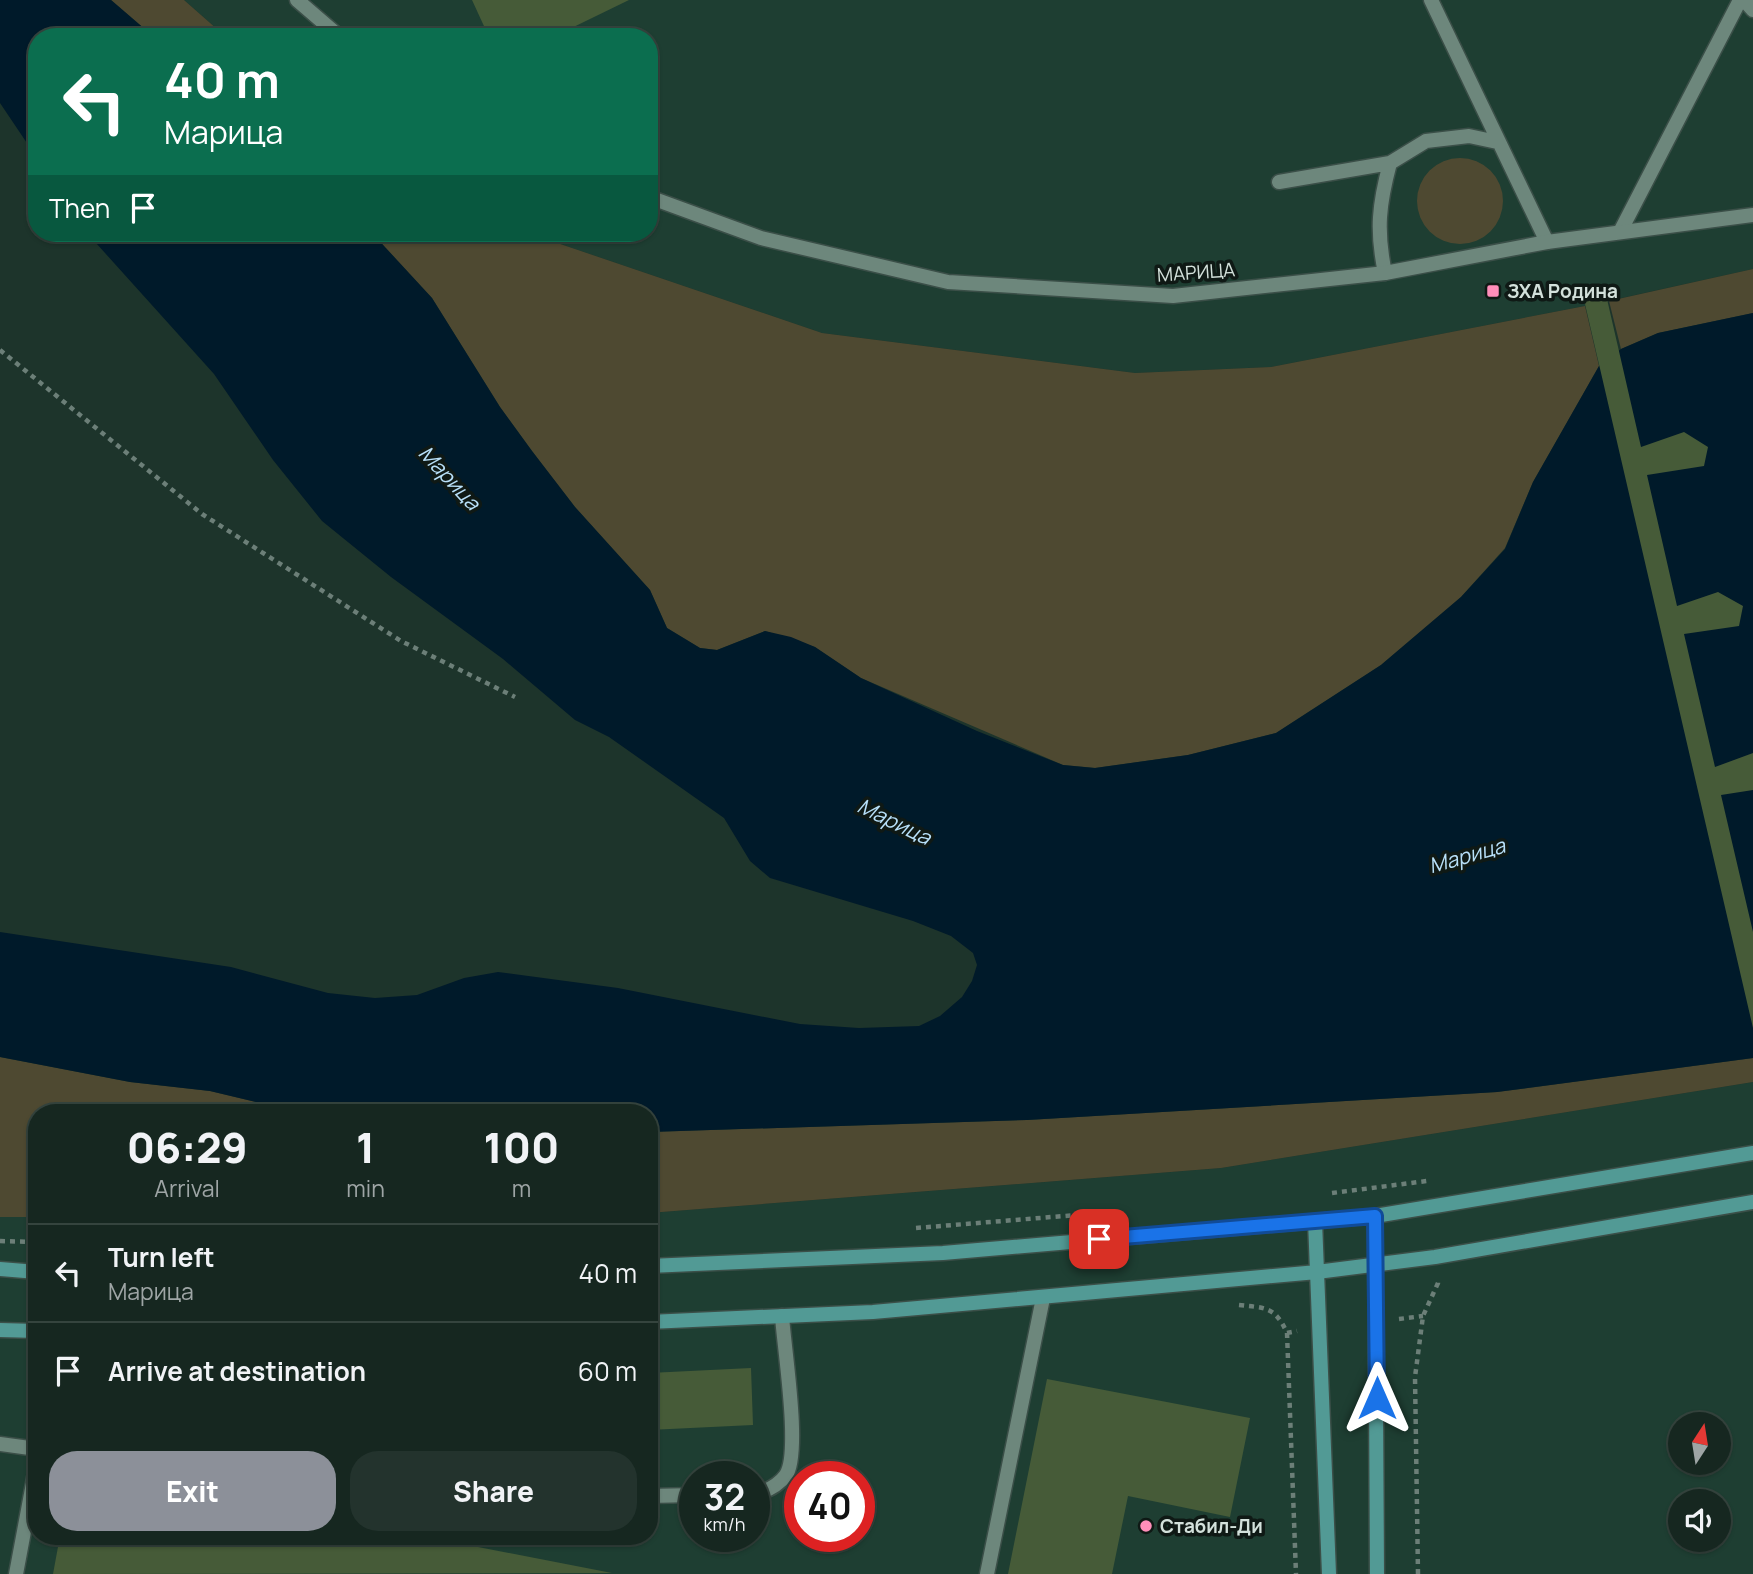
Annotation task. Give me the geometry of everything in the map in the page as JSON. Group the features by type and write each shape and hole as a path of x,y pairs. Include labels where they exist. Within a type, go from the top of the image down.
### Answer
{"street":[{"path":"297,0 330,28"},
{"path":"1431,0 1547,242"},
{"path":"1620,232 1742,0 1753,10"},
{"path":"1279,182 1390,163 1426,141 1469,136 1497,142"},
{"path":"1385,273 1378,239 1380,204 1390,163"},
{"name":"МАРИЦА","path":"658,200 761,238 948,282 1173,296 1385,273 1547,242 1753,215"},
{"path":"658,1266 943,1252 1375,1216 1753,1153"},
{"path":"658,1322 873,1312 1317,1272 1434,1256 1753,1202"},
{"path":"1375,1216 1377,1574"},
{"path":"1315,1221 1329,1574"},
{"path":"0,1269 28,1271"},
{"path":"988,1574 1043,1298"},
{"path":"770,1488 777,1486 788,1473 793,1448 782,1316"},
{"path":"0,1330 28,1331"},
{"path":"0,1444 28,1447"},
{"path":"658,1496 679,1496"},
{"path":"16,1574 28,1510"}],"path":[{"path":"0,349 202,514 401,641 514,697"},
{"path":"1323,1194 1432,1180 1434,1207"},
{"path":"906,1229 1101,1213"},
{"path":"0,1241 28,1242"},
{"path":"1418,1574 1415,1377 1423,1316 1438,1283 1434,1256"},
{"path":"1287,1333 1296,1574"}],"shaded area":[{"path":"111,0 184,0 216,28 144,28"},
{"path":"184,0 1753,0 1753,269 1585,306 1271,367 1135,373 822,333 554,242 658,242 658,28 216,28"},
{"path":"1460,158 1484,165 1496,177 1503,201 1496,225 1484,237 1460,244 1436,237 1424,225 1417,201 1424,177 1436,165"},
{"path":"380,242 554,242 822,333 1135,373 1271,367 1585,306 1599,366 1533,482 1505,548 1461,597 1381,665 1276,733 1188,755 1095,768 1063,765 861,678 815,647 765,631 717,650 700,648 667,628 650,590 575,507 532,451 500,407 432,298"},
{"path":"1753,269 1753,313 1658,333 1621,349 1609,301"},
{"path":"0,1057 130,1082 210,1091 264,1104 28,1104 28,1217 0,1217"},
{"path":"1753,1058 1753,1082 1221,1168 658,1212 658,1132 1027,1120 1497,1092"},
{"path":"1753,1082 1753,1574 0,1574 0,1217 28,1217 28,1545 658,1545 658,1212 1221,1168"}],"water":[{"path":"0,0 111,0 144,28 28,28 28,145 0,103"},
{"name":"Марица","path":"95,242 380,242 432,298 500,407 575,507 650,590 667,628 700,648 717,650 765,631 791,637 815,647 861,678 977,731 1063,765 1095,768 1188,755 1276,733 1381,665 1461,597 1505,549 1533,482 1599,366 1621,349 1658,333 1753,313 1753,1058 1497,1092 1027,1120 658,1132 658,1104 264,1104 210,1091 130,1082 0,1057 0,932 231,967 328,993 375,998 417,995 464,978 498,972 618,988 800,1024 859,1028 919,1026 940,1016 962,997 972,981 977,965 973,953 951,936 913,921 770,878 750,861 724,818 609,737 575,720 503,659 391,577 322,521 273,460 214,374"}],"building":[{"path":"472,0 629,0 571,28 485,28"},
{"path":"1604,286 1641,447 1684,432 1708,447 1704,466 1647,475 1677,606 1718,592 1743,606 1739,626 1684,634 1715,767 1753,753 1753,790 1721,795 1753,932 1753,1028 1582,291"},
{"path":"751,1368 753,1425 658,1430 658,1373"},
{"path":"1047,1379 1250,1418 1230,1517 1128,1496 1112,1574 1008,1574"},
{"path":"58,1545 468,1545 612,1573 53,1574"}],"place":[{"name":"ЗХА Родина","path":"1493,291"},
{"name":"Стабил-Ди","path":"1146,1526"}],"route":[{"path":"1099,1239 1375,1216 1377,1398"}]}
